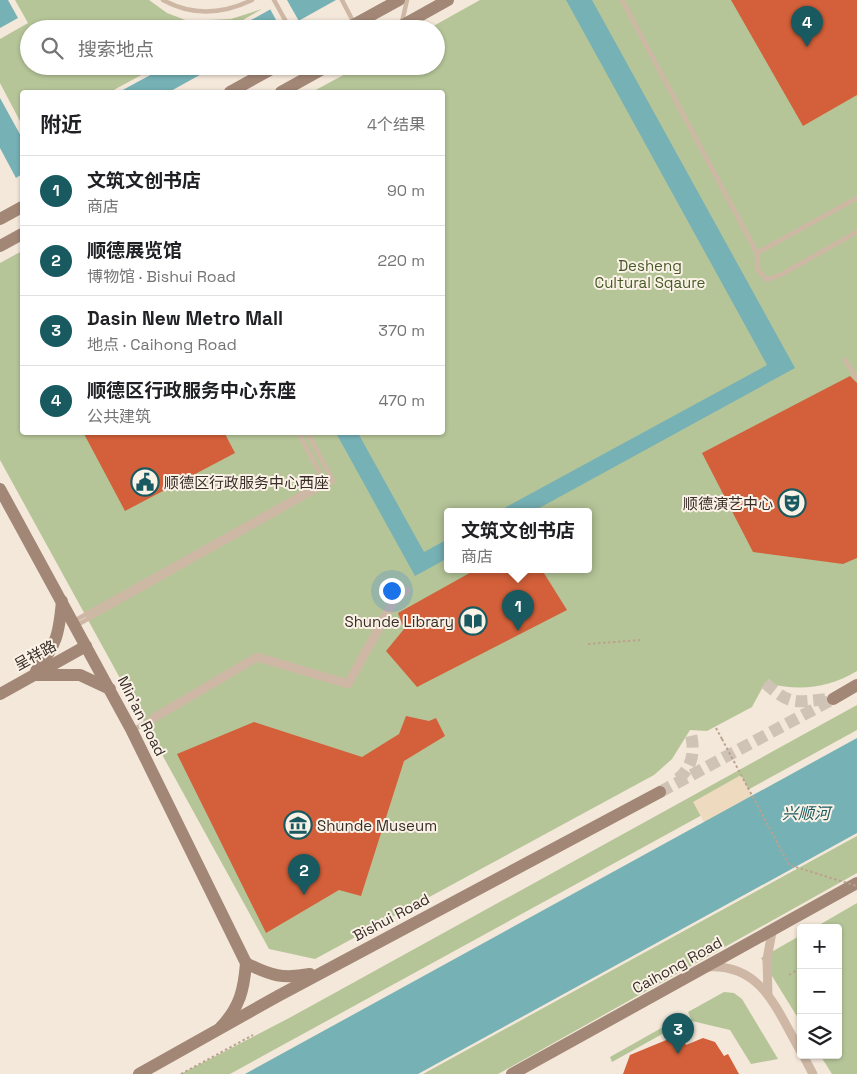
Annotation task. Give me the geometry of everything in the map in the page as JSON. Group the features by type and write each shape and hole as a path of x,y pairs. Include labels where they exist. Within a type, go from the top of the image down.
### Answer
{"main road":[{"path":"361,20 399,0"},
{"path":"412,20 448,0"},
{"path":"234,90 261,75"},
{"path":"285,90 312,75"},
{"path":"0,219 20,208"},
{"path":"0,246 20,235"},
{"name":"Min'an Road","path":"0,489 110,688 246,963"},
{"path":"33,675 47,657 59,633 62,601"},
{"name":"呈祥路","path":"0,694 86,646"},
{"path":"33,675 80,675 110,688"},
{"path":"833,699 857,685"},
{"name":"Bishui Road","path":"139,1074 221,1027 660,792"},
{"name":"Caihong Road","path":"512,1074 857,884"},
{"path":"221,1027 233,1014 243,993 246,963 268,974 290,978 323,972"}],"street":[{"path":"152,719 257,657 348,684 396,597 406,592"},
{"path":"768,995 767,959 772,932"},
{"path":"707,967 720,966 744,973 754,979 768,995 797,1045"},
{"path":"805,1059 813,1074"}],"lane":[{"path":"163,0 186,10 204,12 223,10 252,0"},
{"path":"274,0 285,20"},
{"path":"342,0 348,20"},
{"path":"402,20 407,0"},
{"path":"622,0 758,253 757,269 767,280 782,274 857,232"},
{"path":"758,253 857,198"},
{"path":"845,360 857,379"},
{"path":"74,624 324,481 300,435"},
{"path":"74,624 333,481 309,435"},
{"path":"132,731 152,719"}],"path":[{"path":"588,644 641,640"},
{"path":"716,728 789,865 857,884"},
{"path":"788,975 798,969"},
{"path":"181,1074 253,1036"}],"green space":[{"path":"15,0 149,0 167,13 185,20 26,20"},
{"name":"Desheng Cultural Sqaure","path":"480,0 857,0 857,671 835,682 812,687 777,686 765,683 752,707 707,731 690,730 672,759 654,775 315,959 269,949 0,460 0,263 20,252 20,435 445,435 445,90 316,90 343,75 445,75 444,20"},
{"path":"262,9 243,20 210,20 231,19"},
{"path":"20,28 20,75 141,75 114,90 20,90 20,121 0,83 0,39"},
{"path":"857,705 857,730 230,1074 181,1074 291,1017"},
{"path":"857,836 857,873 498,1074 423,1074"},
{"path":"857,903 857,1074 832,1074 823,1059 842,1059 842,924 821,924"},
{"path":"797,937 797,1016 761,958"},
{"path":"724,992 734,993 742,999 778,1059 751,1064 730,1030 692,1021 688,1012"},
{"path":"679,1018 682,1023 612,1062 610,1057"}],"shaded area":[{"path":"741,775 780,849 733,875 693,802"}],"water":[{"path":"0,0 8,0 18,18 0,28"},
{"path":"287,0 336,0 300,20 251,20"},
{"path":"566,0 592,0 795,368 539,508 504,508 767,365"},
{"path":"150,75 200,75 173,90 123,90"},
{"path":"0,98 20,134 20,175 16,178 0,148"},
{"path":"337,435 359,435 424,552 444,541 444,560 415,576"},
{"name":"兴顺河","path":"857,738 857,833 418,1074 245,1074"}],"pier":[{"path":"282,0 287,0 298,20 276,20 269,7"}],"building":[{"path":"731,0 857,0 857,95 803,126"},
{"name":"顺德演艺中心","path":"850,376 857,383 857,558 843,564 753,552 702,453"},
{"name":"顺德区行政服务中心西座","path":"85,435 226,435 235,453 125,511"},
{"name":"Shunde Library","path":"470,573 544,573 567,610 417,687 386,651 404,629 398,613"},
{"name":"Shunde Museum","path":"406,716 429,721 436,718 445,736 404,761 361,896 339,890 266,933 177,754 254,722 362,757 399,734"},
{"path":"676,1036 682,1037 686,1045 703,1038 715,1042 724,1056 728,1054 739,1074 623,1074 630,1055"}],"tunnel":[{"path":"765,683 781,696 794,701 828,699"},
{"path":"660,792 833,699"},
{"path":"678,779 687,769 692,757 693,750 690,730"}],"place":[{"name":"顺德区行政服务中心东座","path":"807,47"},
{"name":"顺德区行政服务中心西座","path":"145,482"},
{"name":"顺德演艺中心","path":"792,503"},
{"name":"Shunde Library","path":"473,621"},
{"name":"文筑文创书店","path":"518,631"},
{"name":"Shunde Museum","path":"298,825"},
{"name":"顺德展览馆","path":"304,895"},
{"name":"Dasin New Metro Mall","path":"678,1054"}]}
